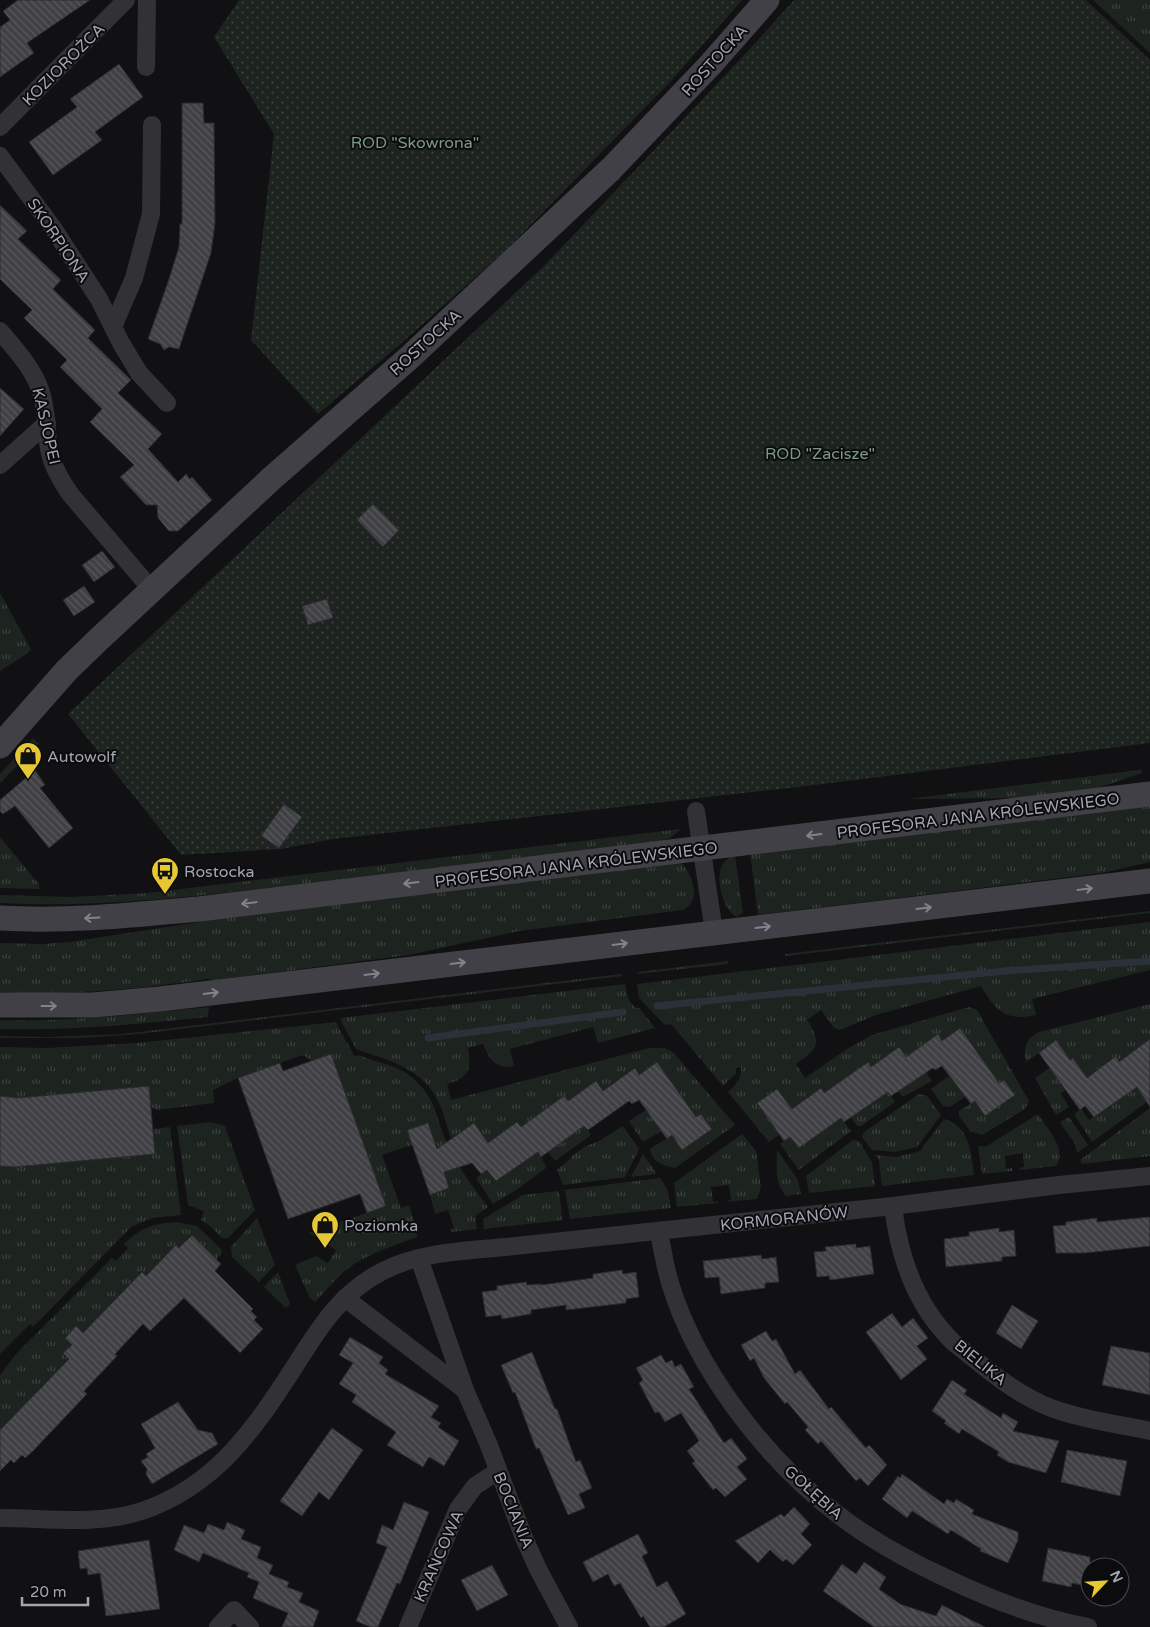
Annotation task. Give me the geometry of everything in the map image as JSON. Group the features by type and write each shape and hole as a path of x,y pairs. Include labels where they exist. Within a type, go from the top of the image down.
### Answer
{"street":[{"name":"KOZIOROŻCA","path":"0,127 126,0"},
{"path":"146,67 147,0"},
{"name":"ROSTOCKA","path":"0,724 67,670 271,479 439,330 611,170 710,65 767,0"},
{"path":"113,327 134,278 151,214 152,126"},
{"name":"SKORPIONA","path":"0,156 54,228 99,300 139,373 167,403"},
{"name":"KASJOPEI","path":"0,331 32,370 45,408 50,450 60,479 70,495 152,590"},
{"path":"0,466 47,423"},
{"name":"ROSTOCKA","path":"0,746 67,670"},
{"name":"PROFESORA JANA KRÓLEWSKIEGO","path":"0,918 55,920 140,915 1150,794"},
{"path":"696,811 714,932"},
{"path":"0,1005 93,1005 152,1000 1150,881"},
{"name":"KORMORANÓW","path":"0,1518 73,1520 125,1516 176,1497 224,1461 259,1421 320,1327 345,1298 362,1283 382,1271 418,1258 1150,1176"},
{"name":"BIELIKA","path":"892,1206 900,1249 911,1282 928,1311 953,1342 1005,1383 1039,1403 1074,1415 1150,1431"},
{"name":"GOŁĘBIA","path":"659,1231 671,1285 684,1319 706,1362 747,1425 792,1474 848,1522 893,1551 975,1593 1026,1612 1088,1627"},
{"name":"BOCIANIA","path":"418,1258 465,1390 538,1570 568,1627"},
{"path":"345,1298 465,1390"},
{"name":"KRAŃCOWA","path":"408,1627 461,1504 475,1486 498,1471"},
{"path":"218,1627 234,1610 250,1627"}],"green space":[{"name":"ROD \"Skowrona\"","path":"239,0 742,0 671,81 506,250 318,414 251,340 274,134 214,37"},
{"name":"ROD \"Zacisze\"","path":"794,0 1086,0 1150,60 1150,743 807,786 333,839 281,849 181,855 68,714 545,265"},
{"path":"1093,0 1150,0 1150,53"},
{"path":"0,593 31,649 28,653 0,671"},
{"path":"33,738 39,744 0,783 0,774"},
{"path":"1142,770 1142,773 1089,791 1017,798 907,799"},
{"path":"1150,805 1150,862 1102,873 758,915 750,853"},
{"path":"681,829 670,838 662,841 327,882 140,901 70,904 0,903 0,895 71,897 148,893"},
{"path":"0,837 39,884 39,889 0,888"},
{"path":"735,855 743,913 737,917 724,902 719,881 723,863"},
{"path":"676,862 683,864 690,876 694,889 692,901 683,910 519,931 409,955 216,980 207,979 130,989 78,992 0,992 0,943 43,944 69,942 207,920"},
{"path":"1150,911 1150,913 786,956 785,954"},
{"path":"1150,922 1150,970 1032,999 1036,1015 1017,1017 1002,1012 991,1002 981,986 876,1015 840,1030 834,1028 821,1010 807,1020 816,1041 813,1050 796,1064 805,1078 847,1049 872,1035 970,1007 977,1010 1029,1101 1025,1109 982,1135 970,1131 959,1116 959,1111 975,1101 985,1116 1015,1095 1004,1080 999,1083 960,1028 942,1041 938,1034 906,1057 899,1047 871,1067 867,1062 824,1093 820,1088 792,1109 777,1089 757,1104 780,1134 769,1142 728,1092 738,1081 741,1075 741,1067 736,1068 736,1073 723,1086 671,1024 665,1025 639,998 637,984"},
{"path":"728,961 728,964 637,974 639,972"},
{"path":"621,974 623,976 138,1034 80,1038 0,1038 0,1036 47,1037 122,1034"},
{"path":"625,984 631,1003 636,1008 639,1008 655,1028 598,1043 593,1027 510,1049 514,1066 507,1067 494,1062 483,1044 468,1048 469,1067 467,1072 460,1079 447,1084 451,1100 649,1048 664,1048 673,1052 735,1125 675,1168 656,1161 650,1149 672,1135 682,1150 712,1129 701,1114 696,1117 657,1062 639,1075 635,1069 603,1091 596,1081 568,1101 564,1096 521,1127 517,1122 488,1143 474,1123 451,1138 440,1105 425,1082 393,1062 356,1049 341,1018"},
{"path":"1150,1004 1150,1039 1119,1062 1115,1056 1087,1078 1073,1058 1053,1072 1065,1090 1061,1094 1069,1107 1056,1115 1035,1078 1067,1056 1056,1041 1026,1062 1025,1048 1028,1040 1039,1032"},
{"path":"209,1007 208,1017 78,1028 0,1029 0,1020 79,1019"},
{"path":"336,1022 355,1057 358,1055 402,1071 422,1087 435,1109 451,1152 488,1207 475,1216 477,1229 451,1232 450,1229 454,1228 448,1210 435,1214 430,1195 449,1188 428,1123 407,1130 412,1145 382,1155 401,1208 409,1205 417,1237 380,1251 354,1264 338,1277 315,1302 310,1298 295,1265 316,1256 328,1263 336,1250 309,1233 386,1206 331,1054 312,1061 303,1055 238,1078 213,1090 214,1103 157,1110 151,1107 149,1086 18,1098 0,1096 0,1047 47,1048 137,1043"},
{"path":"926,1072 932,1081 903,1097 894,1087 904,1087"},
{"path":"949,1076 961,1091 966,1088 969,1094 950,1107 943,1106 931,1089"},
{"path":"1137,1087 1147,1102 1092,1142 1074,1114 1081,1109 1089,1120"},
{"path":"888,1092 895,1102 861,1126 857,1126 848,1113 857,1113"},
{"path":"919,1094 927,1096 941,1115 917,1147 895,1152 872,1150 862,1137 864,1132"},
{"path":"1150,1108 1150,1156 1082,1164 1080,1160"},
{"path":"646,1110 667,1128 643,1142 629,1121"},
{"path":"1038,1114 1058,1146 1060,1153 1056,1166 1020,1170 1019,1168 1024,1167 1023,1153 1005,1156 1006,1169 1012,1168 1012,1171 982,1174 978,1146 985,1147"},
{"path":"841,1118 851,1131 799,1170 780,1144 790,1137 799,1148"},
{"path":"1070,1118 1088,1145 1077,1153 1075,1144 1060,1122"},
{"path":"944,1119 953,1122 959,1127 968,1141 974,1175 882,1186 879,1161 876,1155 896,1157 920,1151"},
{"path":"211,1122 225,1126 255,1210 228,1238 222,1238 201,1220 204,1211 188,1205 177,1126"},
{"path":"585,1126 591,1135 555,1161 544,1147"},
{"path":"623,1126 639,1149 625,1177 563,1185 557,1170 584,1147 597,1142"},
{"path":"170,1127 181,1215 152,1218 131,1227 33,1327 30,1324 0,1354 0,1165 15,1167 155,1154 153,1129"},
{"path":"742,1134 756,1151 761,1187 757,1199 724,1202 731,1200 729,1185 711,1187 713,1202 718,1201 718,1203 677,1207 674,1183"},
{"path":"853,1140 859,1141 872,1162 875,1186 809,1193 806,1176"},
{"path":"777,1150 798,1180 801,1194 786,1196 782,1191 777,1174"},
{"path":"538,1152 546,1168 518,1189 493,1204 476,1178 487,1170 496,1181"},
{"path":"643,1154 657,1174 631,1177"},
{"path":"660,1178 668,1191 671,1208 570,1219 565,1190"},
{"path":"558,1191 562,1220 484,1229 483,1219 523,1195"},
{"path":"257,1218 275,1265 259,1282 232,1257 231,1247"},
{"path":"176,1222 197,1226 221,1249 222,1253 214,1262 191,1235 179,1248 176,1245 146,1276 141,1272 83,1333 76,1326 65,1337 72,1345 63,1353 68,1359 0,1430 0,1375 17,1353 112,1258 116,1261 128,1248 124,1244 130,1238 148,1227"},
{"path":"278,1272 290,1304 286,1308 264,1287"}],"building":[{"path":"18,0 90,0 27,43 34,53 0,77 0,27 10,20 3,11"},
{"path":"119,64 143,97 95,132 102,140 53,175 29,142 77,107 70,99"},
{"path":"182,103 203,103 204,123 214,123 215,223 211,253 179,349 169,347 164,350 160,344 148,339 179,247 180,224 182,224"},
{"path":"0,205 27,231 18,239 61,280 53,289 95,330 88,338 131,380 118,393 162,434 148,449 178,482 186,474 190,479 192,477 212,500 178,531 169,531 158,518 157,505 146,505 120,477 134,465 90,422 102,409 60,367 67,360 24,318 32,310 0,279"},
{"path":"0,388 24,409 0,436"},
{"path":"373,504 399,530 383,547 357,520"},
{"path":"102,551 115,567 94,582 82,565"},
{"path":"84,586 95,602 74,616 63,600"},
{"path":"327,599 333,618 308,625 302,606"},
{"path":"35,770 45,785 40,788 73,828 49,848 15,806 3,814 0,811 0,800"},
{"path":"284,804 302,817 279,848 261,836"},
{"path":"960,1028 999,1083 1004,1080 1015,1095 985,1116 975,1101 971,1104 942,1066 935,1070 933,1068 891,1096 888,1092 844,1122 841,1118 799,1148 790,1137 784,1141 757,1103 777,1089 792,1109 821,1088 824,1093 868,1062 871,1067 899,1047 906,1057 938,1034 942,1041"},
{"path":"1150,1039 1150,1107 1137,1087 1094,1117 1085,1106 1080,1110 1039,1053 1056,1040 1070,1060 1073,1058 1087,1078 1116,1056 1119,1062"},
{"path":"331,1054 386,1206 367,1213 360,1194 288,1219 238,1078 280,1063 283,1071"},
{"path":"657,1062 696,1117 701,1114 712,1129 682,1150 672,1135 667,1139 639,1100 632,1104 629,1101 588,1130 584,1126 541,1157 538,1152 496,1181 487,1170 481,1174 472,1163 444,1172 449,1188 430,1195 407,1130 428,1123 437,1149 474,1123 488,1143 517,1122 521,1127 564,1096 568,1101 596,1081 603,1091 635,1068 639,1075"},
{"path":"149,1086 155,1154 15,1167 0,1166 0,1096 18,1098"},
{"path":"1149,1217 1150,1246 1085,1253 1056,1253 1053,1226 1066,1225 1066,1222 1097,1218 1097,1222"},
{"path":"999,1228 999,1232 1014,1230 1016,1256 1002,1257 1002,1261 946,1267 944,1239 969,1236 969,1232"},
{"path":"192,1235 221,1264 215,1271 253,1309 251,1311 257,1317 254,1320 263,1329 240,1353 184,1298 150,1331 143,1324 115,1354 117,1356 84,1391 87,1394 32,1452 25,1458 22,1455 14,1463 11,1460 0,1471 0,1430 69,1359 63,1353 72,1345 65,1338 76,1326 83,1333 142,1272 146,1276 176,1245 179,1248"},
{"path":"856,1244 856,1248 870,1246 874,1274 830,1280 829,1276 817,1277 814,1252 826,1251 825,1247"},
{"path":"761,1255 762,1259 776,1257 779,1282 765,1283 765,1288 721,1294 719,1277 705,1278 703,1261"},
{"path":"622,1270 623,1274 636,1272 639,1297 626,1299 626,1303 566,1310 566,1305 531,1310 531,1314 502,1319 501,1315 486,1317 482,1292 497,1290 497,1286 526,1282 527,1285 541,1285 593,1278 593,1274"},
{"path":"1012,1305 1038,1321 1021,1349 996,1333"},
{"path":"892,1313 902,1327 913,1318 928,1338 917,1346 927,1359 901,1380 866,1332"},
{"path":"766,1331 772,1341 776,1339 795,1374 800,1370 829,1409 831,1407 866,1448 869,1445 887,1465 868,1486 860,1478 856,1481 821,1441 818,1444 805,1430 808,1427 787,1402 785,1404 764,1378 754,1358 750,1361 741,1345"},
{"path":"350,1337 383,1357 379,1363 388,1370 385,1374 439,1406 431,1417 441,1423 438,1427 459,1441 444,1466 429,1457 423,1467 387,1445 396,1432 352,1402 356,1395 339,1384 353,1363 339,1355"},
{"path":"1111,1346 1150,1353 1150,1395 1102,1385"},
{"path":"532,1352 555,1409 557,1409 576,1462 580,1460 592,1488 579,1494 585,1508 568,1515 539,1448 536,1449 515,1392 513,1393 501,1365"},
{"path":"661,1355 666,1363 672,1360 675,1367 681,1364 694,1387 689,1389 724,1443 731,1438 747,1459 737,1467 747,1479 725,1497 716,1488 713,1490 692,1463 695,1461 687,1451 699,1441 681,1413 665,1422 659,1412 655,1413 639,1383 643,1380 636,1368"},
{"path":"952,1380 967,1390 964,1394 1001,1418 1003,1413 1018,1422 1013,1431 1059,1441 1046,1473 1008,1462 997,1455 999,1452 962,1429 959,1434 944,1423 946,1421 932,1411"},
{"path":"178,1402 198,1430 212,1433 218,1444 152,1484 146,1474 147,1469 141,1461 148,1457 146,1454 155,1448 141,1424"},
{"path":"332,1428 363,1450 329,1500 319,1492 302,1516 280,1501"},
{"path":"1067,1450 1127,1461 1120,1496 1061,1482"},
{"path":"902,1474 944,1504 947,1499 954,1503 956,1499 974,1510 972,1514 1018,1532 1018,1540 1008,1563 980,1551 981,1549 951,1530 948,1534 912,1511 907,1518 882,1499 898,1476 900,1478"},
{"path":"404,1502 429,1512 400,1584 397,1583 378,1627 370,1627 356,1621 387,1547 376,1543 382,1525 393,1530"},
{"path":"794,1507 810,1524 801,1534 812,1545 793,1565 786,1559 783,1562 770,1550 758,1563 735,1541 781,1514 784,1517"},
{"path":"227,1522 245,1530 241,1539 261,1547 257,1558 273,1565 269,1574 289,1582 287,1587 303,1593 299,1602 319,1611 313,1627 282,1627 288,1613 253,1598 259,1582 247,1577 249,1573 203,1553 199,1562 174,1550 184,1525 204,1533 208,1524 224,1530"},
{"path":"638,1534 648,1553 642,1556 657,1587 667,1581 686,1614 664,1627 650,1627 643,1616 641,1618 620,1583 614,1586 608,1574 593,1582 583,1562"},
{"path":"149,1540 160,1609 106,1616 100,1573 88,1575 87,1568 80,1569 78,1551"},
{"path":"1048,1548 1090,1557 1080,1557 1080,1585 1072,1583 1071,1587 1042,1581"},
{"path":"864,1562 886,1577 879,1589 900,1604 936,1616 942,1605 985,1627 874,1627 823,1591 842,1564 856,1574"},
{"path":"492,1565 508,1595 477,1611 461,1580"}],"waterway":[{"path":"657,1006 1005,971 1150,961"},
{"path":"428,1038 623,1012"}],"place":[{"name":"Autowolf","path":"28,780"},
{"name":"Rostocka","path":"165,895"},
{"name":"Poziomka","path":"325,1249"}]}
